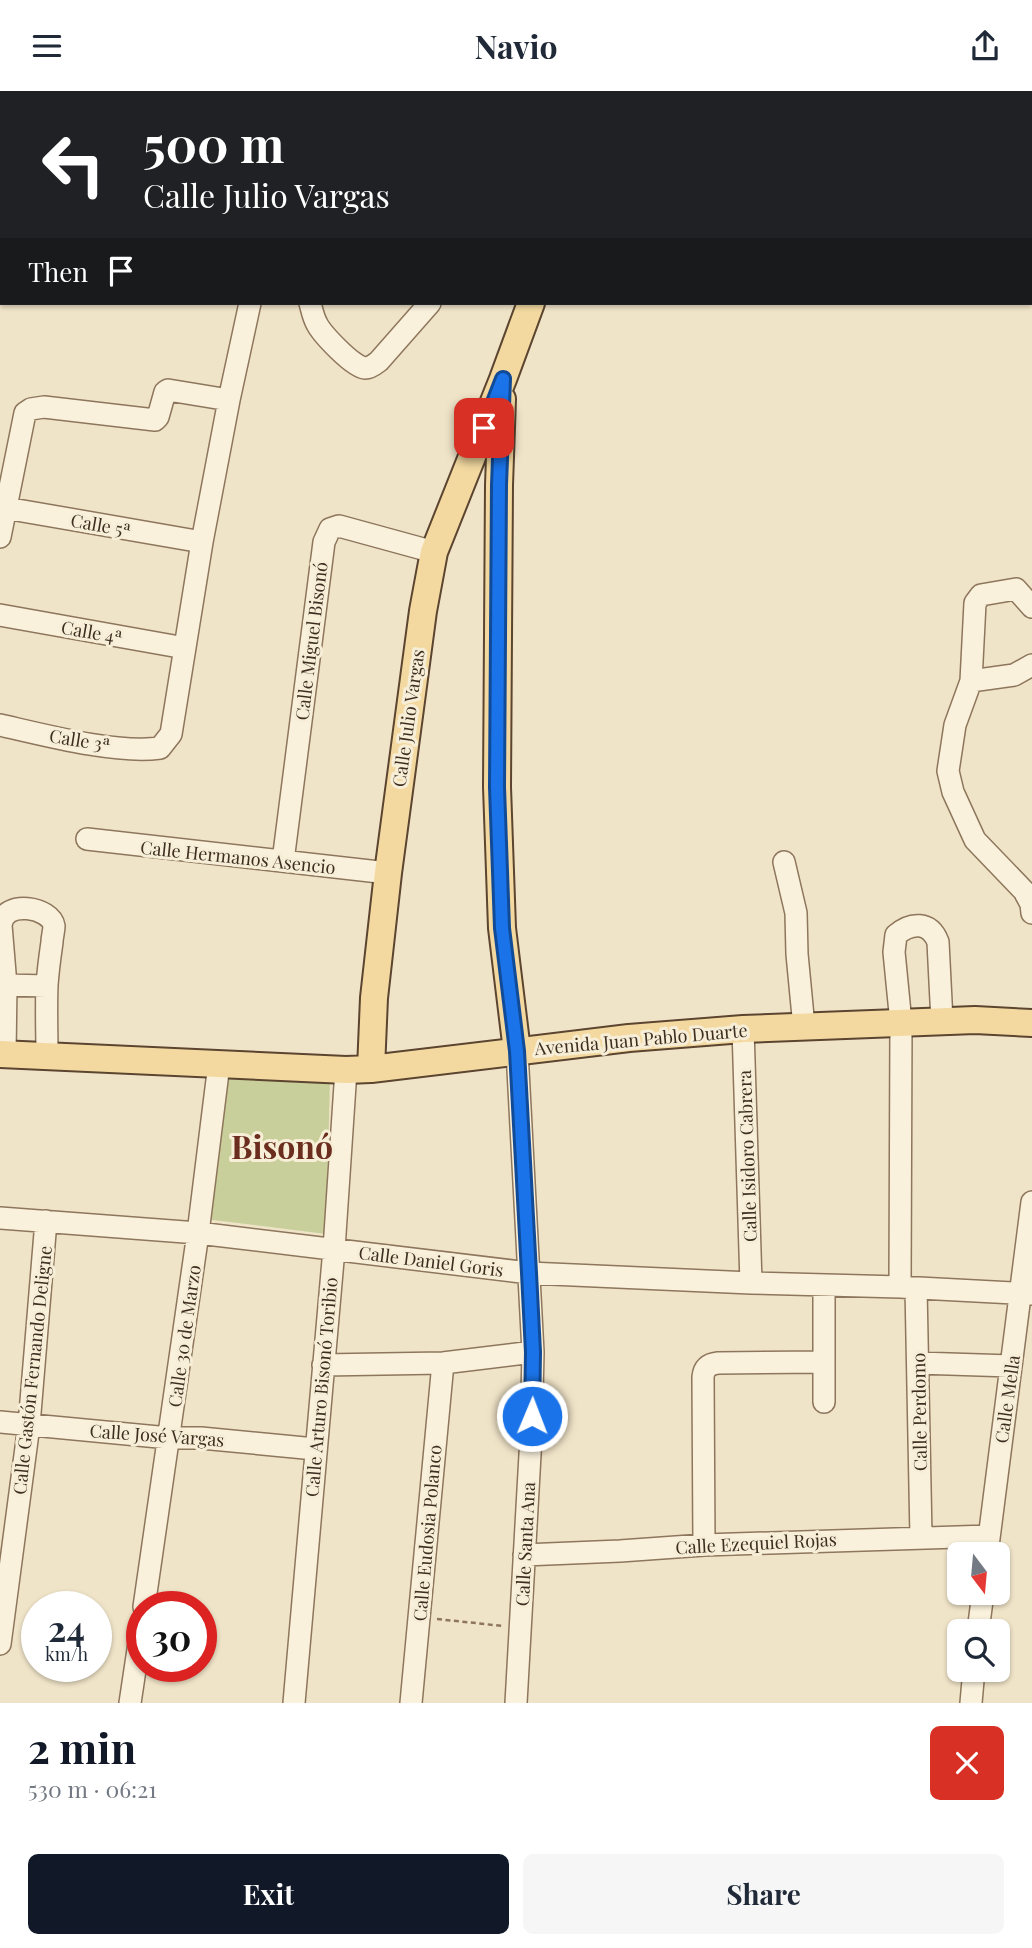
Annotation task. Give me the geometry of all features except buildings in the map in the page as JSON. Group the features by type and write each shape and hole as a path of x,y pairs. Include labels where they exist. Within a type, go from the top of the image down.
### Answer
{"main road":[{"name":"Calle Julio Vargas","path":"359,1070 374,998 423,611 434,552 530,305"},
{"name":"Calle Santa Ana","path":"503,379 499,485 497,787 502,928 517,1051"},
{"path":"464,476 499,485"},
{"name":"Avenida Juan Pablo Duarte","path":"2,1054 359,1070 629,1038 743,1029 975,1020 1032,1023"}],"street":[{"path":"185,648 202,542 250,305"},
{"path":"311,305 317,325 356,365 365,368 379,361 428,305"},
{"path":"0,537 3,508 25,413 30,409 44,407 155,420 168,390 229,400"},
{"name":"Calle 5ª","path":"3,508 202,542"},
{"name":"Calle Miguel Bisonó","path":"283,861 324,543 330,529 339,526 434,552"},
{"path":"1032,607 1016,589 981,595 975,603 971,681 955,725 948,771 953,792 975,840 1024,891 1031,904 1032,913"},
{"name":"Calle 4ª","path":"0,615 185,648"},
{"name":"Calle 3ª","path":"0,725 96,744 144,750 160,748 171,734 185,648"},
{"path":"971,681 1014,675 1032,665"},
{"name":"Calle Hermanos Asencio","path":"87,839 388,873"},
{"path":"784,862 796,913 804,1027"},
{"path":"2,1054 6,985 1,918 5,912 12,909 40,911 51,919 54,926 47,986 47,1056"},
{"name":"Calle Perdomo","path":"921,1537 918,1363 908,1287 901,1023 894,952 896,935 903,929 928,927 935,933 938,942 942,1021"},
{"path":"6,985 47,986"},
{"name":"Calle Isidoro Cabrera","path":"743,1029 751,1283"},
{"name":"Calle Santa Ana","path":"516,1703 531,1437 533,1352 517,1051"},
{"name":"Calle 30 de Marzo","path":"146,1591 198,1233 219,1064"},
{"name":"Calle Arturo Bisonó Toribio","path":"294,1703 334,1249 359,1070"},
{"name":"Calle Mella","path":"988,1542 1011,1366 1026,1294 1032,1202"},
{"name":"Calle Daniel Goris","path":"0,1218 198,1233 529,1273 1026,1294"},
{"name":"Calle Gastón Fernando Deligne","path":"0,1644 29,1425 46,1221"},
{"path":"824,1285 824,1402"},
{"path":"323,1365 443,1363 533,1352"},
{"path":"704,1545 704,1377 707,1367 718,1363 824,1362"},
{"name":"Calle Eudosia Polanco","path":"411,1703 443,1363"},
{"path":"918,1363 1011,1366"},
{"name":"Calle José Vargas","path":"0,1422 315,1450"},
{"name":"Calle Ezequiel Rojas","path":"524,1555 921,1537 963,1542"},
{"path":"130,1703 133,1682"},
{"path":"971,1703 973,1682"}],"path":[{"path":"419,1617 521,1627"}],"green space":[{"path":"228,1076 330,1080 326,1234 205,1219 221,1088"}],"district":[{"name":"Bisonó","path":"282,1145"}],"route":[{"path":"484,428 503,379 499,485 499,866 502,928 517,1051 533,1352 532,1416"}]}
